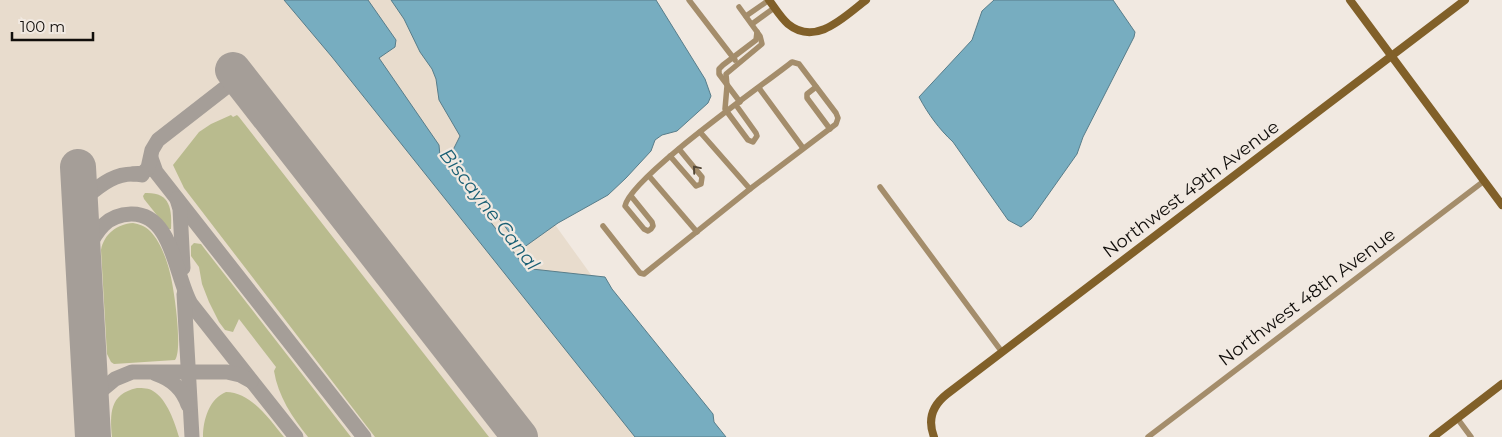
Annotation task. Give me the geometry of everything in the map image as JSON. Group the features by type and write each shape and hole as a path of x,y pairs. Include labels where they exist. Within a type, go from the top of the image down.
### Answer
{"street":[{"path":"746,16 769,0 788,24 804,32 813,32 831,27 866,0"},
{"path":"1350,0 1502,205"},
{"name":"Northwest 49th Avenue","path":"934,437 930,422 932,414 936,404 947,394 1465,0"},
{"path":"691,1 738,64"},
{"path":"739,7 752,24 757,32 762,40 762,44 726,74 728,86 725,102 727,112 748,140 753,142 757,136 756,133 728,86 719,74 719,69 756,40 757,32"},
{"path":"752,24 774,8"},
{"path":"604,226 640,273 644,274 750,188 830,129 836,124 838,118 799,64 792,62 670,156 631,196 625,206 644,229 648,231 653,226 652,222 631,196"},
{"path":"816,87 807,94 807,98 830,129"},
{"path":"759,88 803,148"},
{"path":"700,132 750,188"},
{"path":"670,156 696,186 701,184 702,177 679,149"},
{"path":"649,176 697,232"},
{"name":"Northwest 48th Avenue","path":"1148,437 1484,181"},
{"path":"880,187 1002,352"},
{"path":"1433,437 1502,384"},
{"path":"1457,418 1471,437"}],"shaded area":[{"path":"0,0 393,0 708,437 0,437"}],"green space":[{"path":"231,115 239,117 489,437 375,437 184,188 173,165 199,132"},
{"path":"145,193 160,195 168,203 171,214 171,229 168,229 144,199"},
{"path":"133,223 148,229 154,235 167,262 172,281 177,318 178,344 175,360 114,364 107,354 101,250 105,239 112,231 122,225"},
{"path":"194,243 201,244 351,437 308,437 282,398 274,371 276,367 239,319 233,332 225,330 219,322 202,284 199,267 191,256 191,246"},
{"path":"146,388 158,395 173,418 179,437 112,437 111,420 116,400 128,391"},
{"path":"226,392 244,396 251,401 266,415 284,437 203,437 204,424 211,405 220,395"}],"water":[{"path":"284,0 368,0 396,40 395,47 379,58 439,145 440,156 519,259 525,266 532,269 605,277 612,289 713,414 714,422 726,437 635,437 332,57"},
{"path":"391,0 656,0 705,79 711,96 708,103 677,131 662,135 655,140 651,151 608,195 558,223 523,248 520,247 454,157 453,150 460,136 439,100 436,79 432,69 420,52 404,19"},
{"path":"994,0 1113,0 1135,32 1083,137 1077,154 1031,219 1021,227 1008,220 953,142 934,121 919,97 972,40 982,11"}],"taxiway":[{"path":"133,174 143,173 148,168 152,150 158,140 239,77"},
{"path":"151,158 156,172 364,437"},
{"path":"80,202 101,185 116,177 133,174 142,175"},
{"path":"177,199 180,209 183,268"},
{"path":"82,258 100,228 113,218 131,214 145,216 156,224 171,248 191,304 296,437"},
{"path":"184,294 192,437"},
{"path":"91,399 115,379 132,372 227,372 240,375 251,381"},
{"path":"156,374 176,386 188,405"}],"runway":[{"path":"233,70 520,437"},
{"path":"78,167 93,437"}],"water label":[{"name":"Biscayne Canal","path":"490,209"}]}
